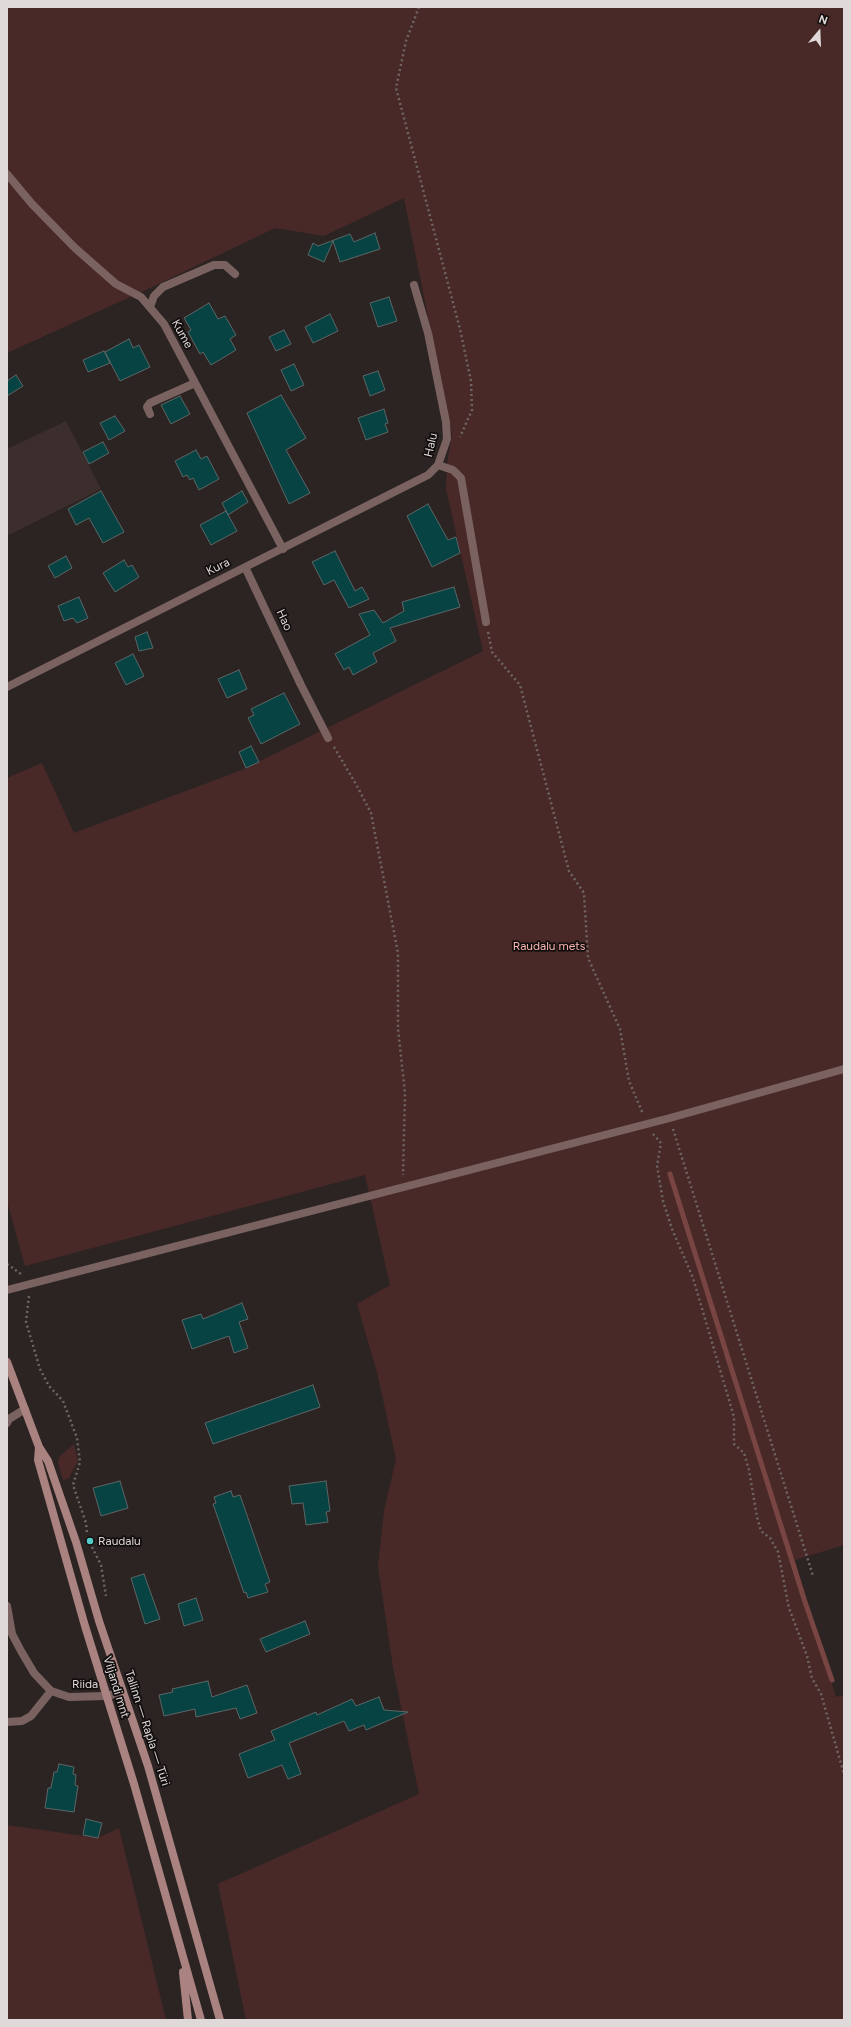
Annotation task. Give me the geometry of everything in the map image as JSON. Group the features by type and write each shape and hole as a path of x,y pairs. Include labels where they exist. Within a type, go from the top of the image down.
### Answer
{"main road":[{"name":"Viljandi mnt","path":"7,1362 39,1447 38,1460 106,1696 134,1784 201,2020"},
{"name":"Tallinn — Rapla — Türi","path":"39,1447 48,1461 148,1766 220,2020"},
{"path":"176,1929 188,2020"}],"street":[{"name":"Kume","path":"7,174 32,204 75,248 116,284 141,297 164,324 283,549"},
{"path":"150,308 154,296 163,287 214,266 225,265 235,274"},
{"name":"Halu","path":"414,285 428,333 446,422 445,446 438,465 453,470 461,478 486,622"},
{"path":"150,414 147,407 150,403 195,383"},
{"name":"Kura","path":"7,687 283,549 428,474 438,465"},
{"name":"Hao","path":"245,567 328,738"},
{"path":"7,1290 403,1186 670,1118 844,1068"},
{"path":"7,1423 9,1419 25,1409"},
{"path":"7,1606 12,1634 20,1651 34,1673 51,1691 31,1716 22,1721 7,1722"},
{"name":"Riida","path":"51,1691 69,1698 106,1696 123,1692"}],"path":[{"path":"419,7 406,41 396,88 460,329 471,381 472,410 460,437 445,446"},
{"path":"486,622 492,652 520,685 569,871 584,893 588,958 620,1029 629,1081 649,1130 661,1143 657,1166 663,1201 672,1229 693,1278 714,1346 734,1417 734,1444 744,1453 749,1470 757,1517 762,1531 770,1538 778,1552 789,1608 807,1656 812,1678 821,1694 844,1774"},
{"path":"328,738 357,786 370,813 398,954 398,1029 405,1094 403,1186"},
{"path":"670,1118 813,1576"},
{"path":"7,1264 25,1277 29,1291 26,1322 40,1369 49,1386 63,1402 77,1438 80,1462 73,1485 86,1523 89,1538"},
{"path":"90,1542 101,1565 107,1599"}],"shaded area":[{"path":"66,421 101,489 7,536 7,449"}],"green space":[{"name":"Raudalu mets","path":"7,7 844,7 844,1545 795,1560 836,1697 844,1695 844,2020 246,2020 218,1884 419,1794 393,1667 378,1566 384,1511 396,1459 377,1372 357,1304 390,1285 365,1175 25,1266 7,1201 7,778 42,763 74,833 242,770 483,651 446,489 447,463 452,435 404,198 324,236 275,228 152,287 7,353"},
{"path":"74,1444 78,1461 69,1478 63,1480 58,1463 59,1457"},
{"path":"7,1825 98,1838 119,1828 166,2020 7,2020"}],"building":[{"path":"375,233 380,249 340,262 333,241 324,262 308,255 313,243 318,246 350,234 354,242"},
{"path":"389,297 397,321 378,327 370,303"},
{"path":"209,303 218,319 225,316 236,335 230,339 236,350 211,365 203,352 200,354 188,332 191,330 184,318"},
{"path":"330,314 338,331 313,343 305,327"},
{"path":"284,330 291,344 276,351 269,337"},
{"path":"129,339 133,348 139,345 150,367 120,381 105,352"},
{"path":"104,351 110,363 88,372 83,360"},
{"path":"294,364 304,385 291,391 281,370"},
{"path":"378,371 385,390 370,396 363,376"},
{"path":"16,375 23,386 7,396 7,381"},
{"path":"281,395 306,438 286,450 310,493 289,504 247,413"},
{"path":"180,396 190,414 171,424 161,405"},
{"path":"384,409 388,423 385,424 388,432 366,440 358,418"},
{"path":"115,416 125,431 109,440 100,423"},
{"path":"103,442 109,453 89,464 83,452"},
{"path":"196,450 201,459 207,456 219,479 199,490 193,478 190,480 187,475 183,477 175,461"},
{"path":"101,491 124,532 103,543 89,518 76,525 68,509"},
{"path":"242,491 248,502 228,515 222,503"},
{"path":"428,504 448,540 456,537 460,553 432,567 407,516"},
{"path":"226,511 237,531 211,545 200,525"},
{"path":"335,551 355,591 362,587 369,599 349,608 334,580 324,585 312,562"},
{"path":"66,556 72,568 55,578 48,566"},
{"path":"124,560 128,567 132,565 139,577 115,592 103,573"},
{"path":"454,587 460,607 390,628 396,641 373,653 377,662 353,675 349,667 344,670 335,654 370,635 359,614 374,610 383,623 404,611 402,602"},
{"path":"79,597 88,618 77,623 73,618 64,621 58,606"},
{"path":"147,632 153,648 139,651 135,637"},
{"path":"133,654 144,676 126,685 115,663"},
{"path":"239,670 247,689 227,698 218,679"},
{"path":"284,693 300,724 261,744 248,718 254,715 251,709"},
{"path":"251,746 259,762 246,768 239,752"},
{"path":"242,1303 248,1319 239,1322 248,1348 234,1353 229,1336 192,1349 182,1320 201,1314 203,1319"},
{"path":"313,1385 320,1407 213,1444 205,1423"},
{"path":"120,1481 128,1508 101,1516 93,1488"},
{"path":"326,1481 330,1511 326,1512 328,1522 306,1525 303,1503 292,1504 289,1486"},
{"path":"231,1491 233,1497 240,1495 270,1582 265,1584 268,1592 248,1598 246,1592 244,1593 213,1504 216,1503 214,1497"},
{"path":"144,1574 160,1619 145,1624 131,1578"},
{"path":"196,1598 203,1620 184,1626 178,1604"},
{"path":"305,1621 310,1634 266,1652 260,1639"},
{"path":"208,1681 212,1697 247,1685 257,1713 240,1719 236,1708 196,1717 195,1709 164,1716 159,1695 173,1692 172,1689"},
{"path":"379,1697 384,1710 408,1712 366,1730 364,1725 349,1731 344,1721 289,1743 301,1774 288,1779 282,1765 248,1778 239,1754 275,1740 271,1731 316,1712 317,1715 352,1699 356,1706"},
{"path":"59,1764 74,1767 73,1774 76,1775 75,1785 78,1786 74,1812 45,1808 48,1788 51,1788 54,1772 57,1772"},
{"path":"86,1819 102,1823 98,1838 83,1835"}],"waterway":[{"path":"670,1174 805,1602 832,1680"}],"place":[{"name":"Raudalu","path":"90,1541"}]}
